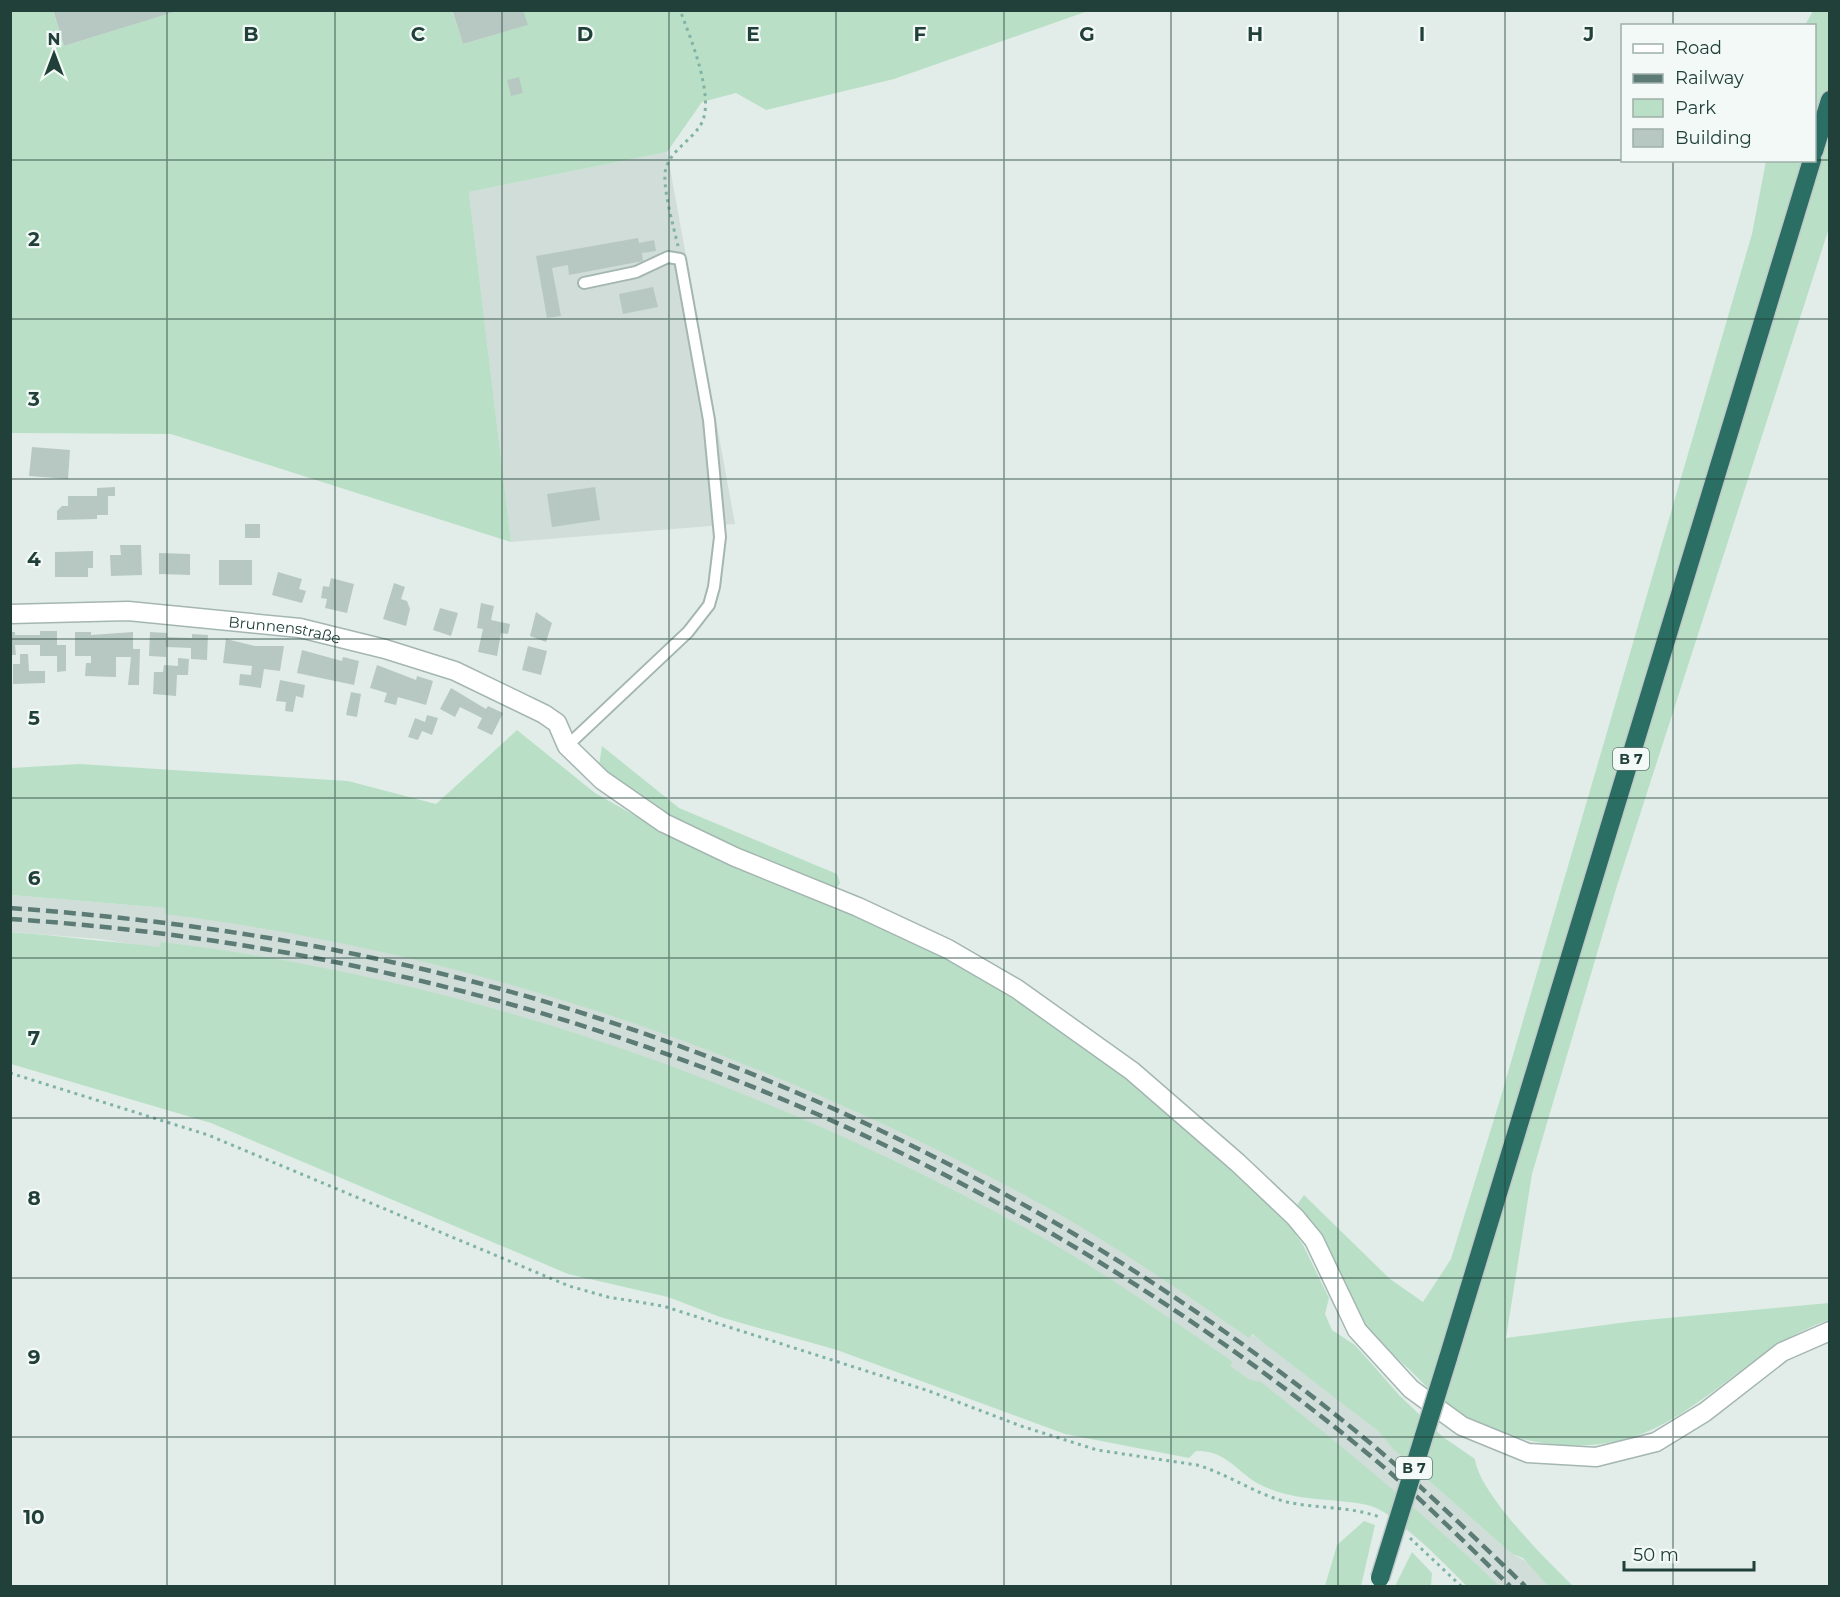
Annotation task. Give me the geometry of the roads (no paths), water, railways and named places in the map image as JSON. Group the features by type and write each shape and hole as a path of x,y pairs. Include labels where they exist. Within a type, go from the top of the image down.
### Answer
{"highway":[{"path":"1816,148 1830,100"},
{"name":"B 7","path":"1379,1582 1811,162"}],"street":[{"name":"Brunnenstraße","path":"10,614 128,611 300,628 385,649 455,671 544,714 557,723 567,746"},
{"path":"567,746 602,780 664,823 735,857 858,907 948,949 1017,989 1132,1071 1222,1148 1295,1217 1314,1240 1358,1330 1411,1389 1462,1426 1528,1453 1596,1457 1656,1442 1705,1412 1782,1352 1830,1331"}],"lane":[{"path":"567,746 688,632 709,605 714,587 720,537 709,420 680,259 668,257 636,272 584,284"}],"railway":[{"path":"10,908 193,927 283,940 373,958 509,991 642,1033 773,1082 900,1140 1024,1205 1144,1277 1259,1356 1369,1442 1429,1494 1525,1586"},
{"path":"10,919 196,938 378,971 555,1017 728,1077 895,1150 1057,1237 1213,1336 1362,1449 1438,1516 1510,1586"}]}
